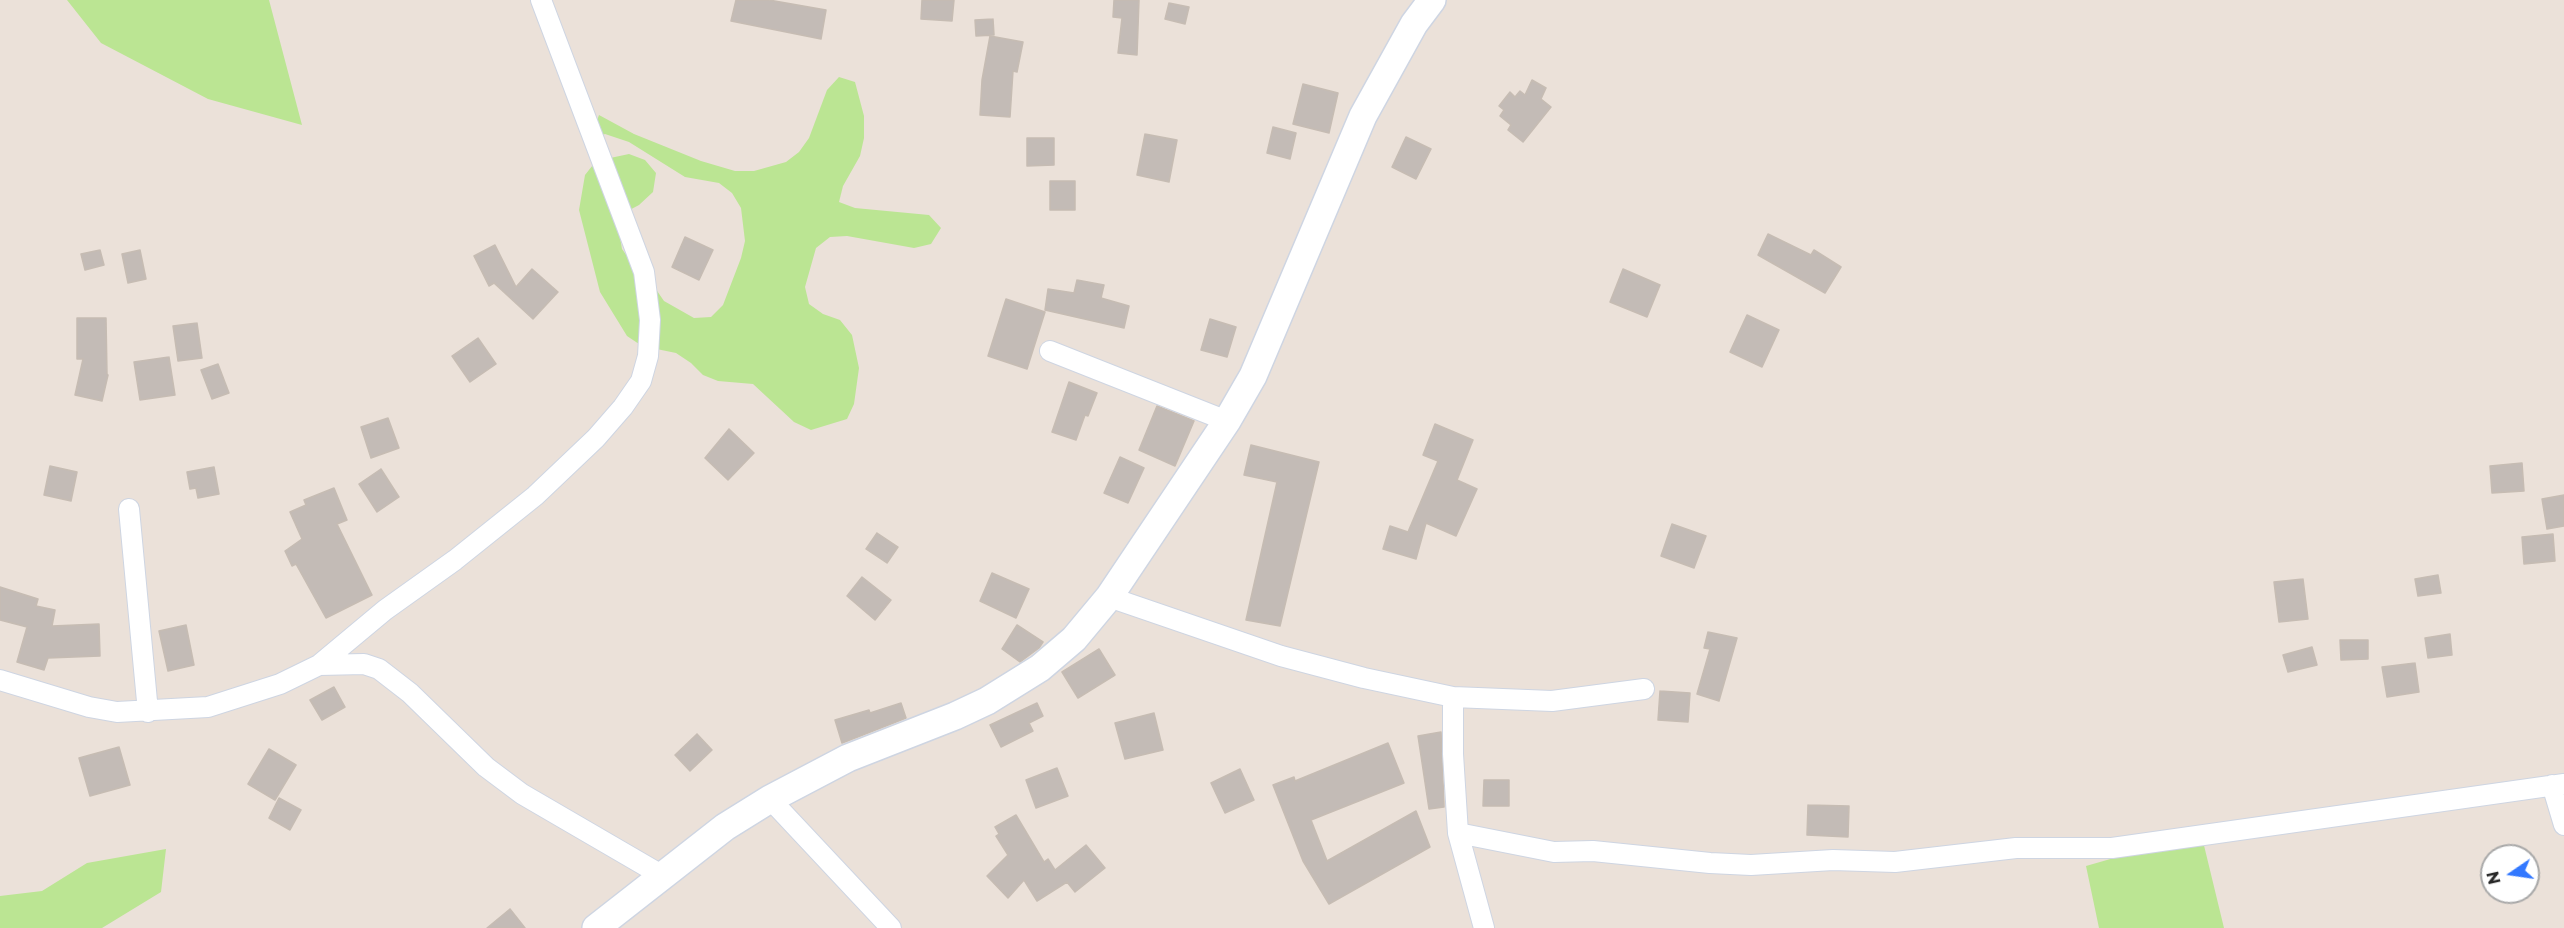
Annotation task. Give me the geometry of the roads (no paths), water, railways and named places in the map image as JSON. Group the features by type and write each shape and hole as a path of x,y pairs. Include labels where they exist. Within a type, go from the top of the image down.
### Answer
{"street":[{"path":"0,680 89,707 117,712 208,707 280,684 319,665 385,610 455,560 535,496 596,438 623,407 641,381 648,356 650,320 644,272 541,0"},
{"path":"596,928 725,827 770,799 848,758 955,716 1013,687 1074,639 1109,597 1227,421 1253,376 1274,331 1363,116 1414,24 1432,0"},
{"path":"1050,351 1227,421"},
{"path":"129,508 148,712"},
{"path":"1109,597 1281,656 1364,678 1453,697 1552,701 1644,689"},
{"path":"319,665 364,664 379,669 410,693 486,767 522,794 663,876"},
{"path":"1453,697 1453,754 1458,833 1484,928"},
{"path":"1458,833 1554,852 1593,851 1710,863 1751,865 1833,860 1895,862 2016,848 2112,848 2558,785 2564,825"},
{"path":"770,799 891,928"}]}
